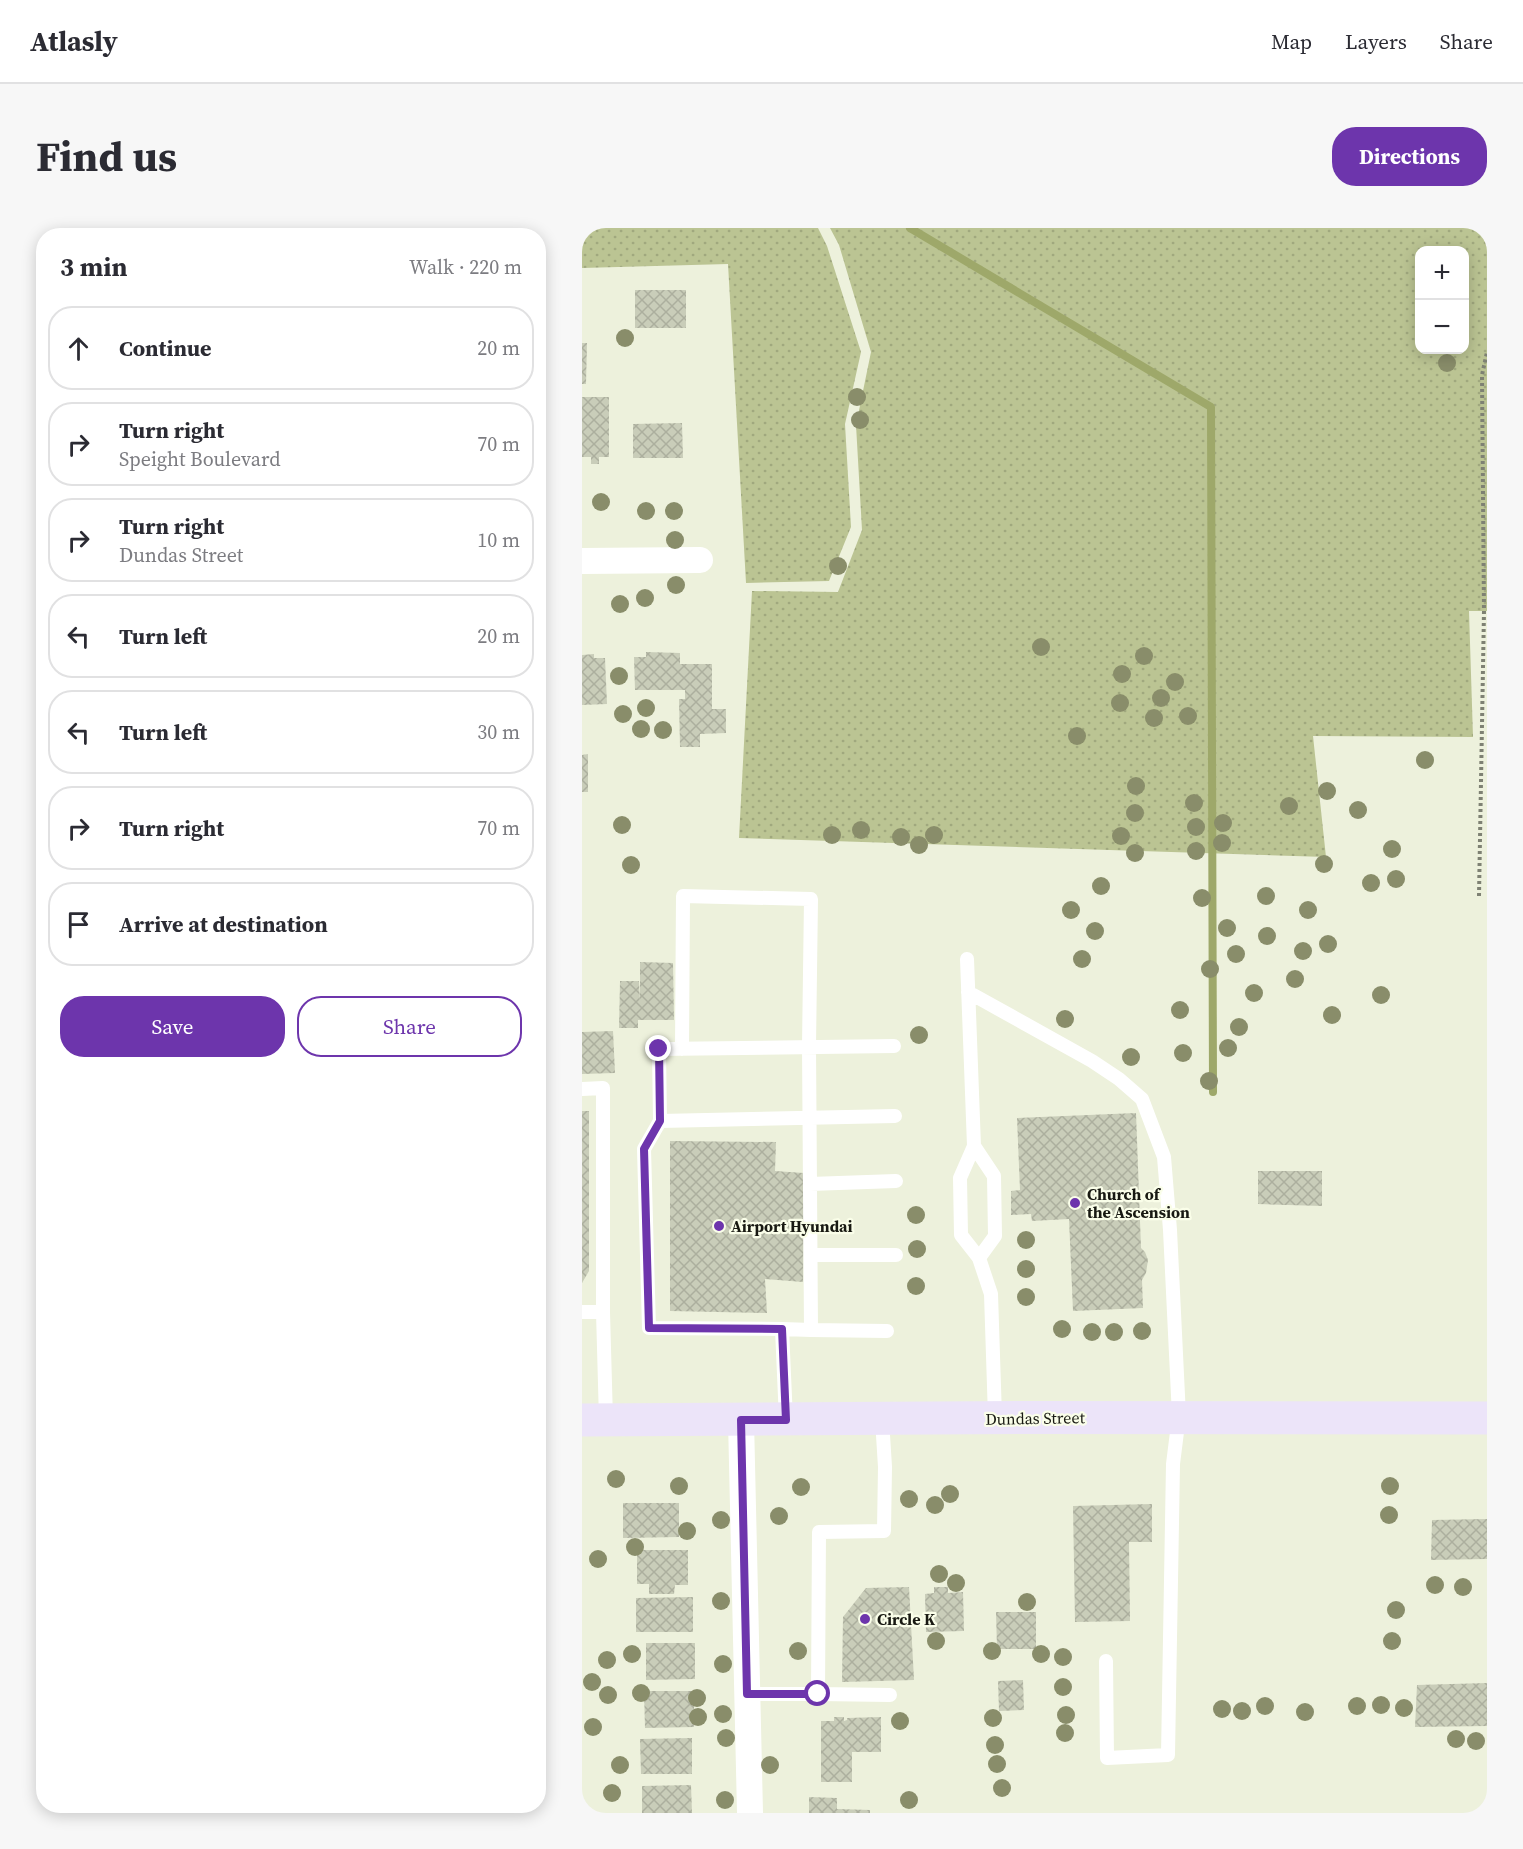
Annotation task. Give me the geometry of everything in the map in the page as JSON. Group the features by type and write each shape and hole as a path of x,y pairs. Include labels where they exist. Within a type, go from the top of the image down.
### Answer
{"main road":[{"name":"Dundas Street","path":"594,1420 1179,1416 1487,1418"}],"street":[{"path":"582,561 700,560"},
{"path":"741,1420 750,1813"}],"lane":[{"path":"682,1048 683,896 811,898 809,1046 811,1330"},
{"path":"967,959 974,1146 960,1178 961,1235 979,1258 991,1294 995,1419"},
{"path":"968,992 1119,1078 1142,1099 1164,1157 1179,1416 1173,1464 1168,1755 1107,1758 1106,1661"},
{"path":"887,1331 649,1328 644,1149 660,1121 659,1049 894,1046"},
{"path":"582,1089 603,1089 603,1312 594,1420"},
{"path":"660,1121 895,1116"},
{"path":"974,1146 994,1176 995,1236 979,1258"},
{"path":"810,1184 896,1181"},
{"path":"811,1255 896,1255"},
{"path":"582,1312 603,1312"},
{"path":"782,1329 786,1420"},
{"path":"818,1694 819,1532 884,1531 885,1467 882,1419"},
{"path":"747,1694 890,1695"}],"path":[{"path":"1479,896 1484,611 1482,375 1487,352"}],"green space":[{"path":"582,228 818,228 827,246 861,352 845,424 851,527 829,581 746,583 728,264 582,268"},
{"path":"830,228 1487,228 1487,611 1469,611 1473,737 1313,736 1326,857 739,838 752,591 838,592 862,530 856,425 871,352 839,245"}],"building":[{"path":"635,290 686,290 686,328 635,328"},
{"path":"582,343 587,343 586,384 582,384"},
{"path":"582,397 609,397 609,457 599,457 599,464 591,464 591,457 582,457"},
{"path":"682,423 683,458 633,458 633,424"},
{"path":"646,652 680,653 680,664 712,664 712,709 726,709 726,733 700,734 700,747 680,747 679,699 685,699 685,690 635,690 634,657 646,657"},
{"path":"594,654 594,658 605,658 607,704 582,705 582,655"},
{"path":"588,754 588,792 582,792 582,755"},
{"path":"640,962 673,963 674,1020 638,1020 638,1028 619,1028 620,981 639,981 640,1001"},
{"path":"613,1031 615,1073 582,1074 582,1032"},
{"path":"582,1111 589,1111 589,1271 582,1283"},
{"name":"Church of the Ascension","path":"1136,1113 1141,1248 1148,1260 1146,1273 1142,1280 1143,1308 1073,1311 1069,1219 1032,1221 1031,1214 1011,1215 1011,1191 1020,1190 1017,1118"},
{"path":"670,1141 776,1142 775,1171 804,1173 803,1282 765,1279 767,1313 670,1311"},
{"path":"1258,1171 1322,1171 1322,1206 1258,1204"},
{"path":"623,1503 679,1503 679,1537 623,1538"},
{"path":"1152,1504 1152,1542 1129,1542 1130,1621 1075,1622 1073,1506"},
{"path":"1487,1519 1487,1559 1431,1560 1432,1520"},
{"path":"637,1550 688,1550 688,1585 675,1585 674,1594 649,1594 649,1584 637,1584"},
{"path":"909,1587 914,1680 842,1682 843,1617 866,1588"},
{"path":"934,1587 948,1587 948,1593 963,1592 964,1631 926,1632 925,1594 934,1593"},
{"path":"693,1597 693,1632 636,1632 636,1598"},
{"path":"996,1612 1036,1612 1036,1649 997,1649"},
{"path":"646,1643 695,1643 695,1679 646,1680"},
{"path":"1023,1680 1024,1710 999,1711 998,1681"},
{"path":"1487,1683 1487,1726 1415,1727 1417,1685"},
{"path":"644,1691 694,1691 694,1727 645,1728"},
{"path":"834,1717 844,1717 844,1721 847,1718 881,1717 881,1752 852,1752 852,1782 821,1782 821,1721 834,1721"},
{"path":"692,1738 692,1774 641,1774 640,1739"},
{"path":"691,1785 692,1813 642,1813 642,1786"},
{"path":"809,1797 837,1798 837,1809 870,1810 870,1813 809,1813"}],"waterway":[{"path":"910,228 1211,407 1213,1092"}],"place":[{"name":"Church of the Ascension","path":"1075,1203"},
{"name":"Airport Hyundai","path":"719,1226"},
{"name":"Circle K","path":"865,1619"}],"route":[{"path":"659,1049 660,1121 644,1149 649,1328 782,1329 786,1420 741,1420 747,1694 818,1694"}]}
